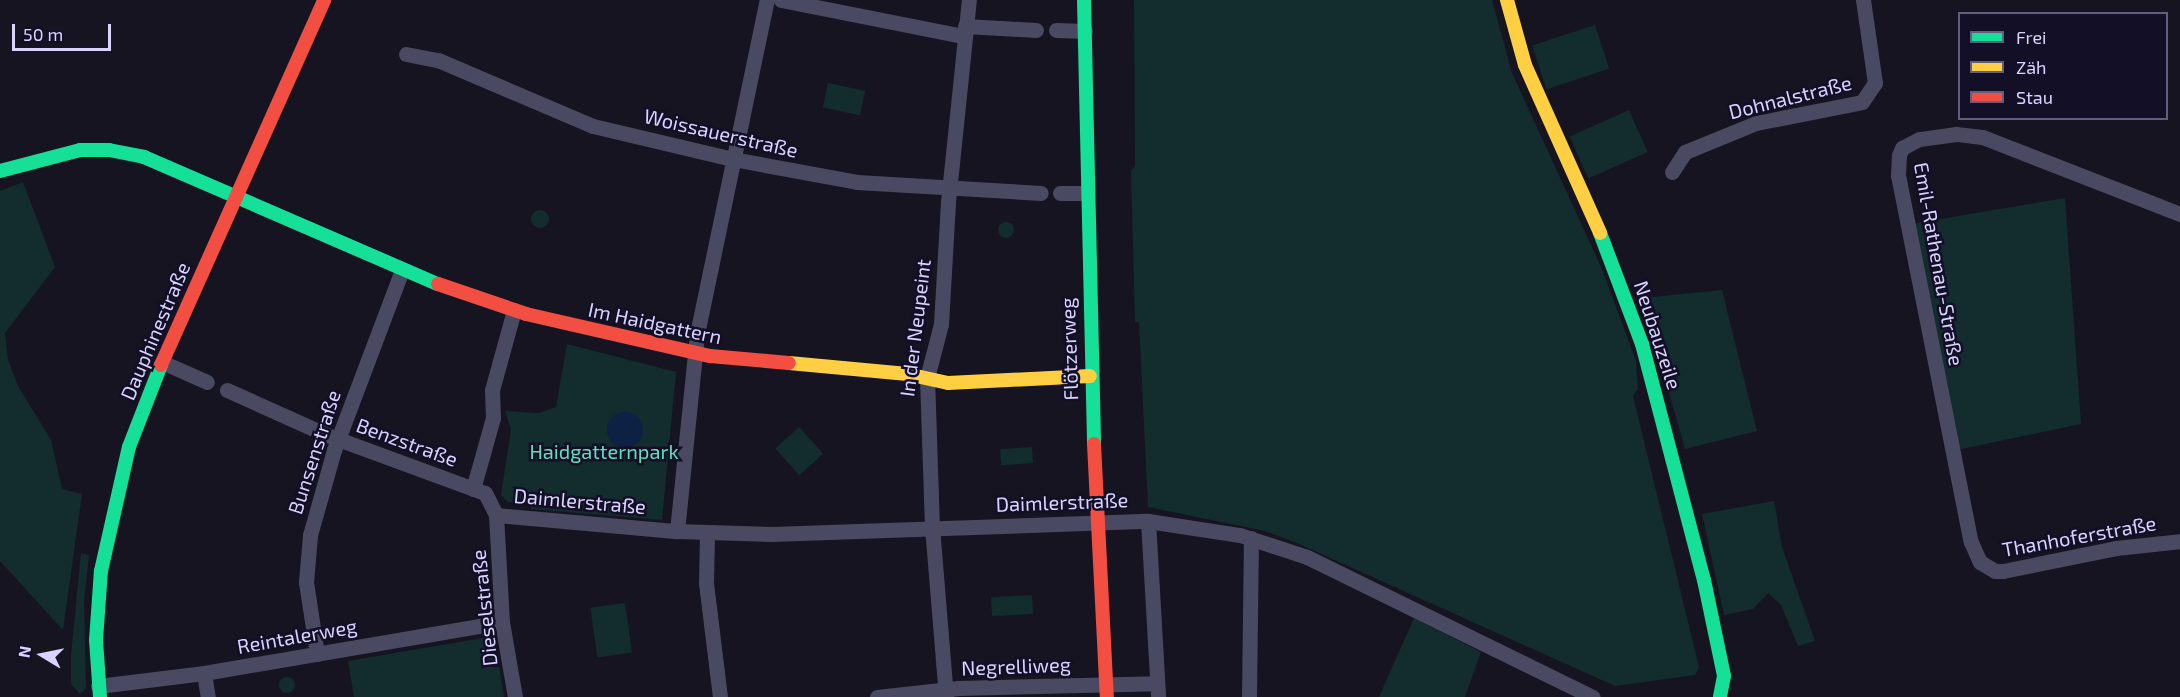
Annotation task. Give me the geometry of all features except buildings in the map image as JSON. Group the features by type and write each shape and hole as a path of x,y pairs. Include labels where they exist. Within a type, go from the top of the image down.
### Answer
{"street":[{"name":"Dauphinestraße","path":"98,694 97,604 105,543 129,447 162,362 324,0"},
{"path":"677,531 695,353 766,0"},
{"path":"781,0 964,31 1036,30"},
{"name":"In der Neupeint","path":"946,693 932,528 927,378 941,324 950,189 964,31 969,0"},
{"name":"Flötzerweg","path":"1084,0 1090,376 1107,691"},
{"name":"Neubauzeile","path":"1507,0 1525,65 1597,224 1642,344 1704,580 1724,676 1720,697"},
{"name":"Dohnalstraße","path":"1672,172 1686,152 1737,130 1778,118 1855,106 1870,96 1875,83 1875,62 1863,0"},
{"path":"1056,30 1085,31"},
{"name":"Woissauerstraße","path":"406,54 438,60 593,126 733,159 840,180 950,189 1041,193"},
{"name":"Emil-Rathenau-Straße","path":"1986,567 1971,542 1898,174 1902,148 1919,139 1945,134 1982,137 2180,214"},
{"name":"Im Haidgattern","path":"0,170 64,153 109,150 160,162 402,270 513,310 695,353 927,378 948,383 1090,376"},
{"path":"1060,193 1086,193"},
{"name":"Bunsenstraße","path":"317,654 306,560 315,514 338,439 402,270"},
{"path":"473,489 493,417 492,390 513,310"},
{"path":"162,362 207,382"},
{"name":"Benzstraße","path":"226,390 338,439 485,493 496,515"},
{"name":"Daimlerstraße","path":"496,515 677,531 771,534 1098,520 1148,521 1251,538 1307,557 1593,697"},
{"name":"Dieselstraße","path":"496,515 502,622 515,697"},
{"path":"1148,521 1157,690"},
{"path":"707,532 706,583 720,697"},
{"path":"1250,697 1251,538"},
{"name":"Thanhoferstraße","path":"1986,567 2003,571 2116,548 2180,541"},
{"name":"Reintalerweg","path":"98,694 502,622"},
{"path":"204,674 208,697"},
{"name":"Negrelliweg","path":"877,697 946,693 1157,690"}],"green space":[{"path":"1134,0 1492,0 1512,73 1602,269 1636,361 1638,389 1633,396 1699,667 1695,675 1615,686 1297,543 1265,531 1148,507 1139,322 1135,322 1131,171 1135,166"},
{"path":"1595,25 1609,69 1546,89 1532,45"},
{"path":"828,83 865,91 860,115 823,107"},
{"path":"1629,110 1648,152 1588,178 1570,136"},
{"path":"23,182 55,267 5,333 8,360 18,386 51,440 62,489 82,494 63,630 0,561 0,191"},
{"path":"2065,198 2081,424 1957,450 1911,224"},
{"path":"540,210 546,213 549,219 546,225 540,228 534,225 531,219 534,213"},
{"path":"1003,222 1009,222 1014,230 1012,236 1003,238 998,233 998,227"},
{"path":"1722,290 1757,431 1685,449 1642,298"},
{"name":"Haidgatternpark","path":"567,344 676,372 662,520 531,509 531,504 508,502 501,495 511,429 505,411 539,413 556,407"},
{"path":"799,427 823,454 799,475 775,448"},
{"path":"1032,447 1033,463 1001,465 1000,449"},
{"path":"1774,501 1782,547 1815,641 1798,646 1781,605 1768,593 1753,609 1724,615 1702,514"},
{"path":"81,553 89,555 84,603 86,688 80,694 71,684 71,655"},
{"path":"1032,595 1033,614 992,616 991,597"},
{"path":"625,603 632,653 597,657 590,608"},
{"path":"1414,618 1481,652 1465,697 1379,697"},
{"path":"489,637 495,642 504,697 354,697 348,661"},
{"path":"284,677 290,677 295,685 293,691 284,693 279,688 279,682"}],"water":[{"path":"625,412 637,418 643,430 637,442 625,448 613,442 607,430 613,418"}],"traffic: fast":[{"path":"1084,0 1094,444"},
{"path":"0,171 80,150 109,150 144,157 438,284"},
{"path":"1600,233 1642,344 1704,580 1724,676 1720,697"},
{"path":"100,697 96,640 101,571 129,447 161,365"}],"traffic: slow":[{"path":"1507,0 1525,65 1600,233"},
{"path":"789,363 907,374 948,383 1090,376"}],"traffic: jam":[{"path":"161,365 324,0"},
{"path":"438,284 526,314 710,356 789,363"},
{"path":"1094,444 1107,697"}]}
